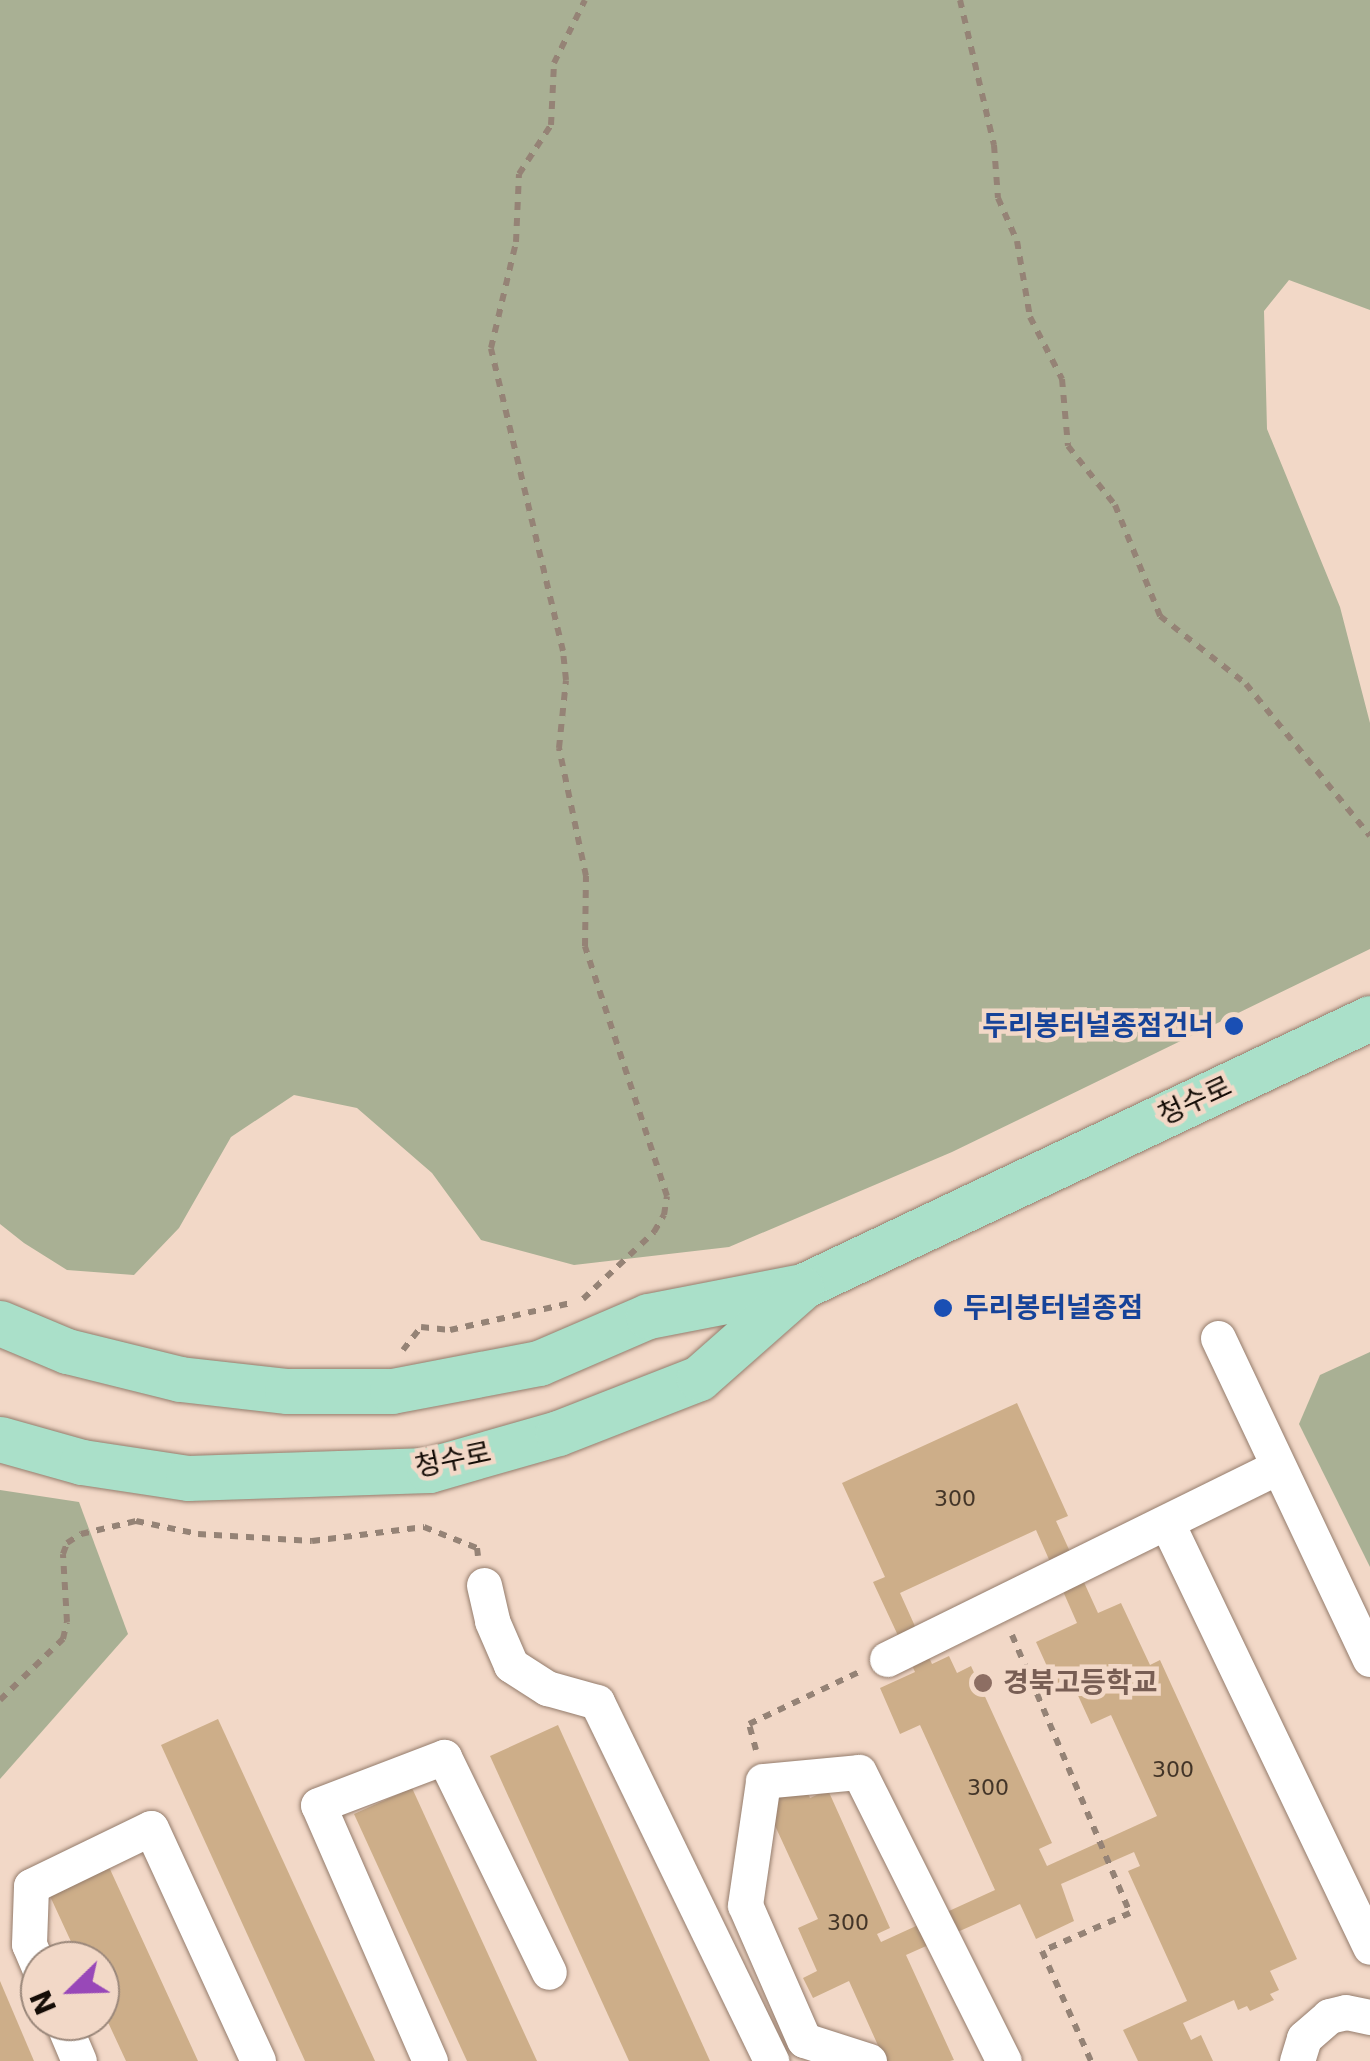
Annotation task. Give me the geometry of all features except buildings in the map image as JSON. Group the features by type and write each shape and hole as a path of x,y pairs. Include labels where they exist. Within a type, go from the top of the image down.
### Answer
{"main road":[{"name":"청수로","path":"0,1323 67,1352 180,1379 288,1391 392,1392 539,1363 648,1316 802,1286 1370,1018"},
{"name":"청수로","path":"0,1440 82,1462 188,1478 429,1470 558,1433 699,1378 802,1286"}],"lane":[{"path":"1218,1338 1370,1659"},
{"path":"887,1658 1277,1467"},
{"path":"1166,1523 1370,1947"},
{"path":"484,1585 492,1621 511,1666 547,1688 597,1702 772,2061"},
{"path":"430,2061 318,1805 444,1757 549,1972"},
{"path":"869,2061 804,2040 745,1904 764,1781 859,1772 1004,2061"},
{"path":"28,1941 30,1886 151,1828 258,2061"},
{"path":"1298,2061 1304,2038 1329,2016 1346,2012 1370,2017"}],"path":[{"path":"392,1392 402,1351 421,1327 450,1330 485,1324 585,1298 654,1232 664,1215 667,1196 585,946 586,876 559,748 566,680 564,651 491,348 516,242 519,174 551,125 550,83 554,63 585,0"},
{"path":"960,0 994,144 998,198 1017,240 1030,317 1062,379 1068,446 1116,505 1160,616 1246,684 1370,836"},
{"path":"0,1700 63,1639 63,1554 67,1543 100,1528 136,1521 198,1534 312,1541 424,1527 476,1548 484,1585"},
{"path":"998,1604 1130,1912 1042,1951 1091,2061"},
{"path":"749,1724 887,1658"}],"green space":[{"path":"0,0 1370,0 1370,310 1289,280 1264,311 1267,429 1340,607 1370,723 1370,949 952,1152 729,1247 574,1265 481,1240 432,1173 357,1108 294,1095 231,1137 179,1228 134,1275 67,1270 24,1243 0,1224"},
{"path":"1370,1352 1370,1567 1299,1424 1320,1375"},
{"path":"0,1490 79,1502 128,1634 0,1779"}],"place":[{"name":"두리봉터널종점건너","path":"1234,1026"},
{"name":"두리봉터널종점","path":"943,1308"},
{"name":"경북고등학교","path":"983,1683"}]}
